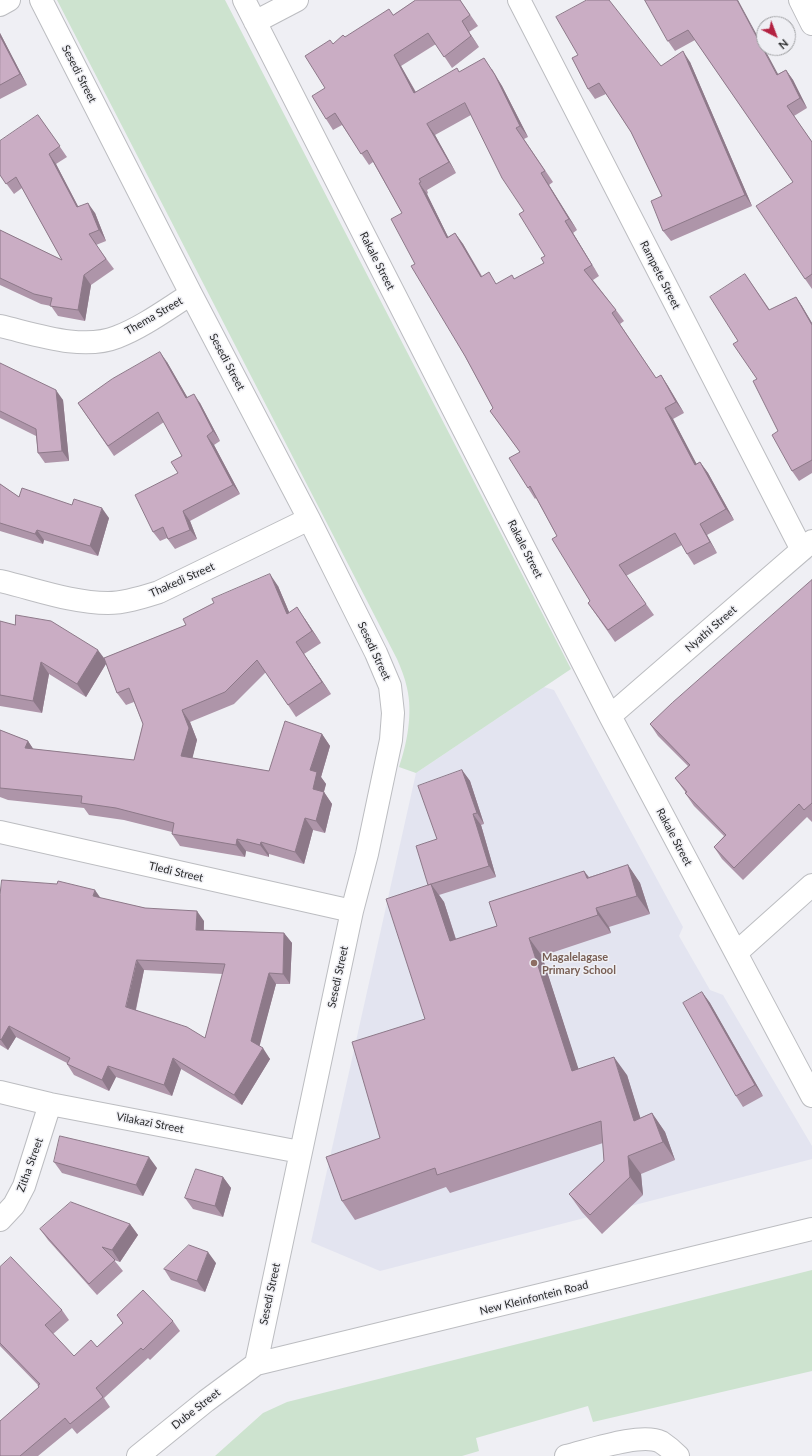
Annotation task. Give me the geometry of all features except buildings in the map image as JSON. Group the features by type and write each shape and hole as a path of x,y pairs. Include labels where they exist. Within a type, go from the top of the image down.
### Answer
{"street":[{"path":"0,5 9,0"},
{"name":"Sesedi Street","path":"41,0 191,294 309,518 376,653 390,686 393,712 391,740 367,854 352,911 256,1364"},
{"name":"Rakale Street","path":"244,0 610,716 812,1096"},
{"path":"255,22 297,0"},
{"name":"Rampete Street","path":"519,0 807,545"},
{"path":"800,0 812,24"},
{"name":"Thema Street","path":"0,326 64,341 95,341 115,338 134,329 191,294"},
{"name":"Thakedi Street","path":"0,581 82,600 109,603 137,599 159,592 309,518"},
{"name":"Nyathi Street","path":"610,716 807,545"},
{"name":"Tledi Street","path":"0,832 352,911"},
{"path":"736,953 812,885"},
{"name":"Vilakazi Street","path":"0,1092 50,1104 300,1152"},
{"name":"Zitha Street","path":"0,1220 14,1205 24,1186 50,1104"},
{"name":"New Kleinfontein Road","path":"256,1364 481,1311 812,1229"},
{"name":"Dube Street","path":"138,1456 206,1401 256,1364"},
{"path":"566,1456 623,1442 646,1439 660,1442 678,1456"}],"shaded area":[{"name":"Magalelagase Primary School","path":"544,687 554,690 683,927 679,936 710,990 723,995 812,1146 812,1159 380,1271 311,1242 416,773"}],"green space":[{"path":"57,0 225,0 571,669 416,773 399,767 407,738 409,698 403,673 397,659"},
{"path":"812,1270 812,1371 593,1422 588,1406 476,1438 479,1451 462,1456 215,1456 263,1413 287,1402"}],"place":[{"name":"Magalelagase Primary School","path":"534,963"}]}
